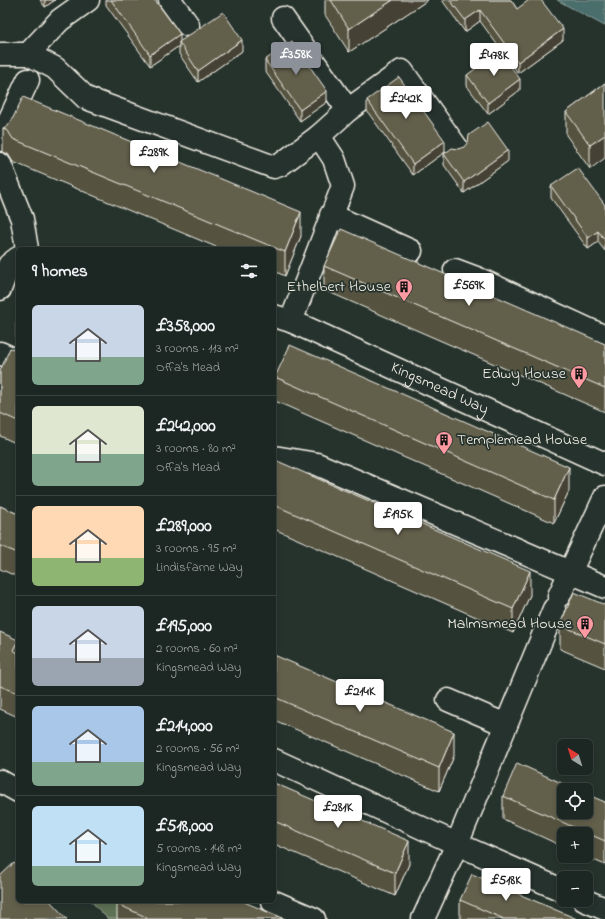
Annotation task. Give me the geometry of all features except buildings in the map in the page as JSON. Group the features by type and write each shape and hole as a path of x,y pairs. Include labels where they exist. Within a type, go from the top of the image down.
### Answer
{"street":[{"path":"28,54 60,20 88,0"},
{"path":"170,0 188,25"},
{"path":"283,18 348,110"},
{"path":"0,54 28,54 55,68 86,98 274,167 280,165 319,136 348,110 402,71 457,148"},
{"path":"0,140 28,80"},
{"path":"282,319 343,186 334,159 319,136"},
{"path":"0,164 22,219 27,247"},
{"path":"331,215 411,251"},
{"path":"0,289 9,265 16,260"},
{"path":"455,270 486,282 605,337"},
{"name":"Kingsmead Way","path":"282,319 605,464"},
{"path":"0,354 16,360"},
{"path":"276,457 317,464 605,587"},
{"path":"423,919 457,844 570,572 605,497"},
{"path":"448,700 506,725"},
{"path":"276,761 557,888"},
{"path":"0,781 16,791"},
{"path":"276,903 314,919"},
{"path":"593,904 605,909"}],"green space":[{"path":"93,903 125,903 118,919 108,919"}],"water":[{"path":"557,0 605,0 605,26 601,24"}],"place":[{"name":"Ethelbert House","path":"404,302"},
{"name":"Edwy House","path":"579,389"},
{"name":"Templemead House","path":"444,455"},
{"name":"Malmsmead House","path":"585,639"}]}
